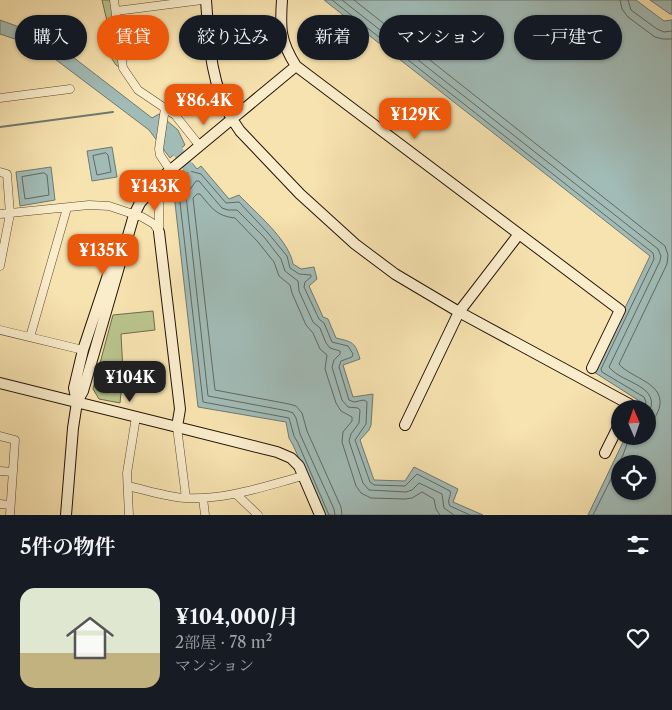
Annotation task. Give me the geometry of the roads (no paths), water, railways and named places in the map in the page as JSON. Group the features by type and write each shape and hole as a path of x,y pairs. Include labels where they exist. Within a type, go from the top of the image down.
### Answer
{"street":[{"path":"114,0 123,68 138,90 164,112 175,115 183,124 195,149"},
{"path":"116,11 202,0"},
{"path":"206,0 210,53 225,108 240,131 294,189 348,238 395,274 459,312 622,400"},
{"path":"282,0 280,24 282,37 287,51 296,66 620,310 592,368"},
{"path":"77,402 74,388 83,350 132,213 141,193 154,179 170,170 296,66"},
{"path":"0,98 70,89"},
{"path":"164,112 159,149 160,155 170,170"},
{"path":"170,170 159,202 159,232 180,409 177,427 186,498"},
{"path":"0,172 7,174 10,214 0,266"},
{"path":"0,214 89,205 109,206 132,213 154,224 159,232"},
{"path":"30,337 67,208"},
{"path":"66,515 77,402 83,391 132,213"},
{"path":"405,425 459,312 519,234"},
{"path":"0,330 83,350"},
{"path":"0,383 287,456 295,461 320,515"},
{"path":"129,515 127,473 136,417"},
{"path":"0,436 15,440 10,515"},
{"path":"605,453 611,441"},
{"path":"0,471 13,472"},
{"path":"128,486 186,498 203,498 236,494 303,476"},
{"path":"236,494 258,515"},
{"path":"203,498 205,515"},
{"path":"0,504 10,505"}],"water":[{"path":"324,0 636,0 664,21 672,20 672,515 588,515 611,467 611,500 656,500 656,455 617,455 622,445 656,445 656,400 638,400 594,372 650,256 400,60 504,60 504,15 379,15 379,43 369,35 369,15 343,15"},
{"path":"650,0 672,0 672,14 670,14"},
{"path":"0,20 15,25 15,39 0,34"},
{"path":"56,60 77,60 152,118 159,114 178,130 185,145 170,158 149,130"},
{"path":"112,147 117,177 92,181 87,151"},
{"path":"192,163 197,169 201,166 229,199 239,195 263,218 279,236 293,264 301,269 314,267 317,279 309,286 323,317 328,319 336,338 350,342 355,346 360,359 343,365 353,397 373,394 371,425 360,440 374,480 405,481 414,467 458,489 453,502 483,515 324,515 289,438 286,422 198,407 174,194 174,189 184,180 180,173"},
{"path":"51,167 55,200 20,206 16,172"}],"waterway":[{"path":"0,127 113,112"},
{"path":"169,138 188,167"}]}
